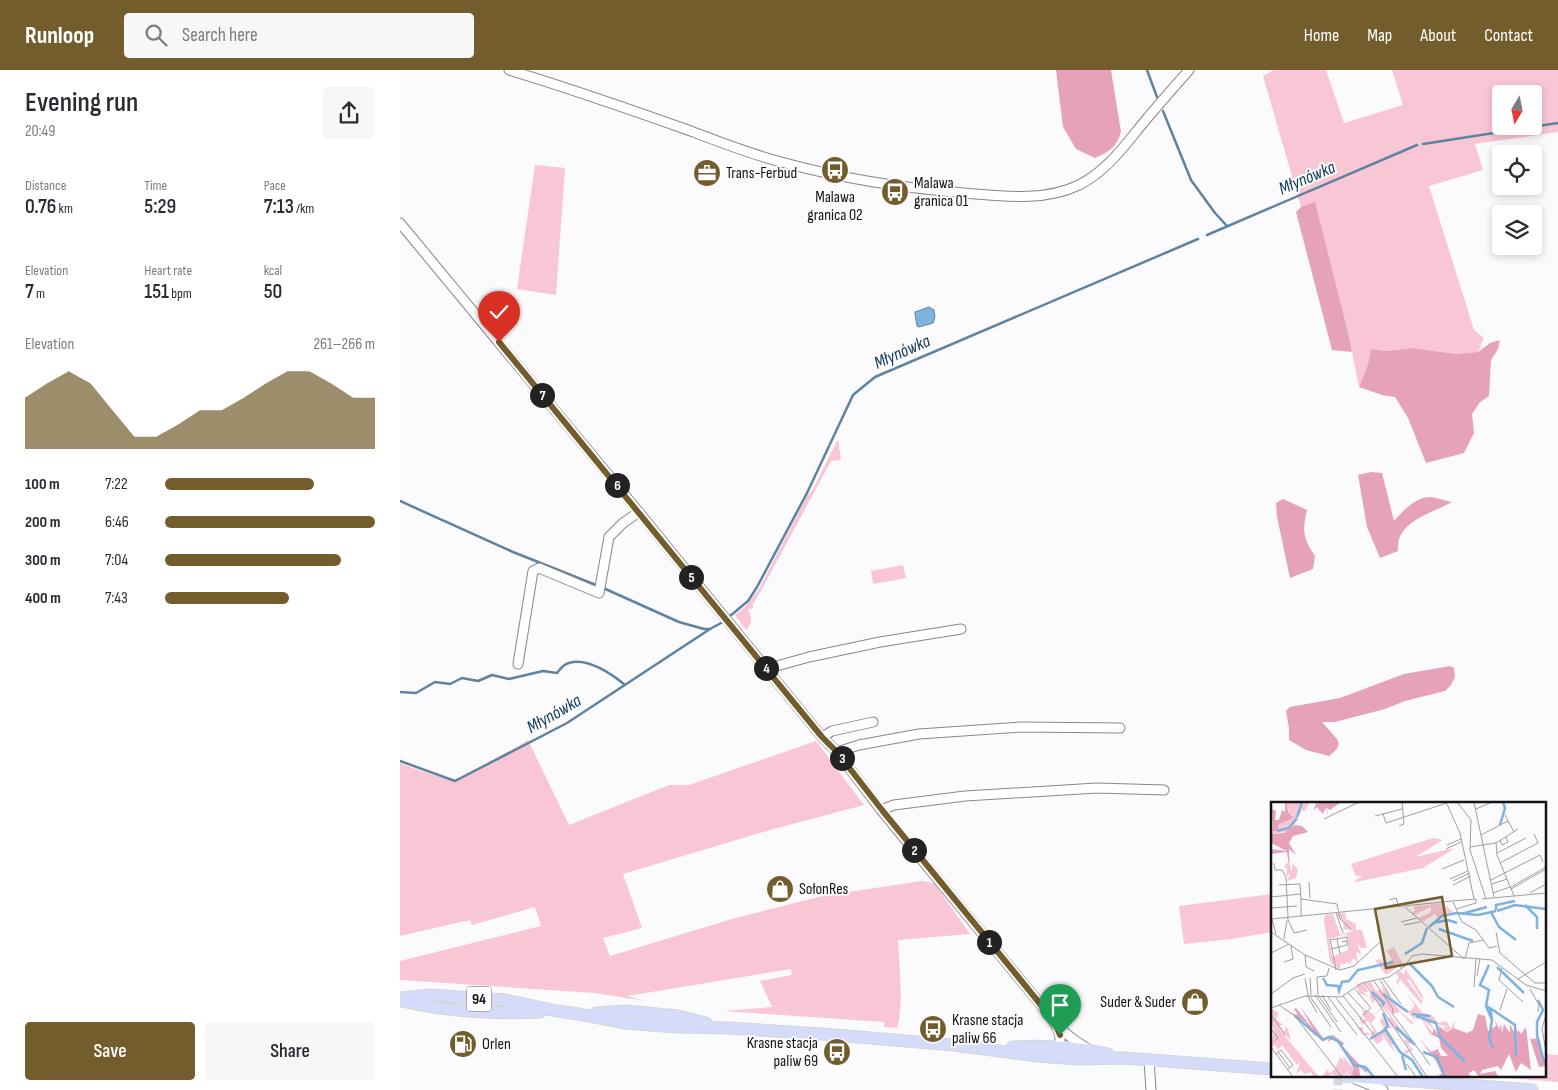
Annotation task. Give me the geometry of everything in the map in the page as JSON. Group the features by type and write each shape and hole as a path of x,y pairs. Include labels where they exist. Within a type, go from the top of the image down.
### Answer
{"main road":[{"name":"94","path":"400,999 429,1008 494,1013 557,1012 579,1014 635,1012 678,1016 729,1028 988,1048 1079,1059 1124,1058 1271,1069"},
{"name":"94","path":"988,1048 1059,1047 1088,1050 1124,1058"},
{"path":"1373,1078 1532,1090"}],"street":[{"path":"509,70 784,163 853,179 904,187 1018,197 1040,196 1066,190 1094,176 1116,156 1188,70"},
{"path":"400,224 639,512 822,737 837,752 1056,1025 1059,1030 1059,1047 1053,1054 1046,1056"},
{"path":"518,664 532,571 540,568 599,593 609,537 623,523 639,512"},
{"path":"766,669 880,642 961,629"},
{"path":"822,737 832,731 873,722"},
{"path":"837,752 859,745 919,734 1021,727 1120,728"},
{"path":"882,810 894,805 965,796 1097,788 1164,790"},
{"path":"1056,1025 1088,1050"},
{"path":"1059,1047 1079,1059"},
{"path":"1149,1060 1151,1090"},
{"path":"1351,1078 1383,1090"},
{"path":"1481,1090 1494,1087"}],"shaded area":[{"path":"1056,70 1111,70 1121,132 1115,145 1104,154 1095,158 1076,149 1063,127"},
{"path":"1274,70 1326,70 1344,123 1403,105 1392,70 1558,70 1558,132 1542,134 1542,85 1492,85 1492,135 1537,135 1475,144 1483,170 1429,186 1474,330 1484,338 1478,352 1457,354 1412,348 1386,351 1371,349 1368,364 1359,387 1348,332 1315,203 1301,207 1263,76"},
{"path":"535,165 565,168 556,295 517,289"},
{"path":"1315,202 1352,352 1332,350 1296,212 1301,207"},
{"path":"1500,340 1498,349 1491,360 1489,396 1480,402 1472,414 1474,433 1464,453 1426,463 1408,418 1395,397 1382,395 1359,387 1368,364 1371,349 1386,351 1412,348 1457,354 1478,352 1490,343"},
{"path":"838,439 841,460 831,461 753,604 753,608 748,610 751,620 746,630 735,615 745,607 759,589"},
{"path":"1371,472 1382,473 1394,521 1410,505 1420,499 1431,497 1452,502 1422,516 1408,526 1399,539 1398,551 1380,558 1367,527 1358,475"},
{"path":"1283,499 1307,510 1304,524 1305,534 1315,556 1313,569 1290,578 1277,517 1276,503"},
{"path":"903,565 906,578 873,584 871,571"},
{"path":"1450,666 1454,668 1455,677 1445,691 1335,722 1322,722 1339,744 1336,750 1329,756 1306,750 1289,740 1286,711 1290,707 1340,698 1404,674"},
{"path":"528,740 569,825 669,785 689,785 816,741 864,805 770,830 623,874 642,928 603,938 610,956 732,919 822,896 922,881 934,883 970,934 898,940 901,996 897,1028 884,1027 884,1022 723,1011 772,1007 760,981 792,975 791,969 627,996 645,1001 595,993 400,980 400,961 541,926 535,907 472,925 470,920 400,936 400,763 440,777 463,778"},
{"path":"1271,894 1271,932 1232,939 1184,944 1179,906"},
{"path":"1546,1054 1558,1055 1558,1082 1508,1078 1546,1078"}],"water":[{"path":"929,307 934,310 935,317 933,323 917,326 915,312"}],"waterway":[{"path":"1147,70 1157,97"},
{"path":"1163,111 1191,180 1227,226"},
{"name":"Młynówka","path":"1423,144 1558,123"},
{"name":"Młynówka","path":"1207,235 1417,145"},
{"name":"Młynówka","path":"730,616 748,601 757,587 807,493 853,395 875,377 1198,239"},
{"name":"Młynówka","path":"400,501 513,552 601,587 679,622 704,629 710,629 721,623"},
{"name":"Młynówka","path":"400,761 455,781 567,723 710,629"},
{"path":"400,692 416,693 435,682 450,684 462,678 478,681 492,675 509,679 543,671 557,673 565,664 576,662 591,664 625,685"}],"tunnel":[{"path":"1338,1078 1338,1090"}],"place":[{"name":"Malawa granica 02","path":"835,170"},
{"name":"Trans-Ferbud","path":"707,173"},
{"name":"Malawa granica 01","path":"895,192"},
{"name":"SołonRes","path":"780,889"},
{"name":"Suder & Suder","path":"1195,1002"},
{"name":"Krasne stacja paliw 66","path":"933,1029"},
{"name":"Orlen","path":"463,1044"},
{"name":"Krasne stacja paliw 69","path":"837,1052"}],"route":[{"path":"499,342 822,737 837,752 1041,1005 1056,1025 1060,1035"}]}
